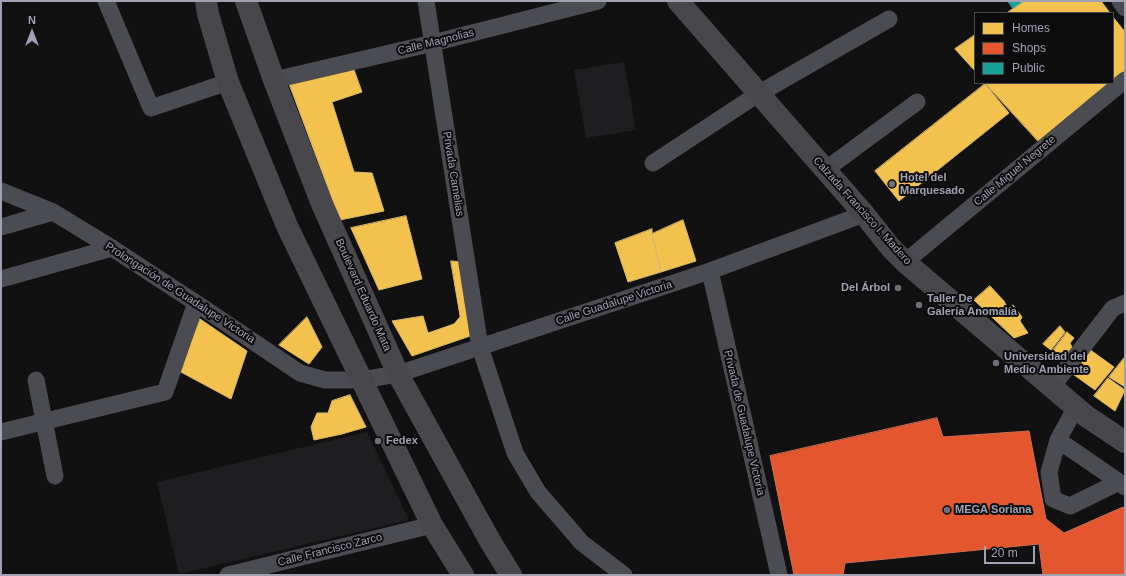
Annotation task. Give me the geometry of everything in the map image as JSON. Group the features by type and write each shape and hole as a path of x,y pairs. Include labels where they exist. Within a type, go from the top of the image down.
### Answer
{"main road":[{"path":"206,1 208,14 228,82 287,226 360,380 432,525 463,575"},
{"name":"Boulevard Eduardo Mata","path":"246,1 274,80 322,204 398,374 490,541 511,575"},
{"name":"Calzada Francisco I. Madero","path":"678,1 864,214 891,248 905,262 1086,416 1125,442"}],"street":[{"path":"106,1 151,108 228,82"},
{"name":"Privada Camelias","path":"426,1 480,347 515,453 538,492 582,542 624,575"},
{"name":"Calle Magnolias","path":"274,80 433,43 598,1"},
{"path":"1120,1 1125,8"},
{"path":"653,163 758,94 889,19"},
{"name":"Calle Miguel Negrete","path":"905,262 1125,80"},
{"path":"825,170 917,102"},
{"name":"Prolongación de Guadalupe Victoria","path":"1,191 53,212 112,248 300,373 325,380 360,380"},
{"path":"1,227 53,212"},
{"name":"Calle Guadalupe Victoria","path":"360,380 398,374 480,347 710,271 864,214"},
{"path":"1,279 112,248"},
{"name":"Privada de Guadalupe Victoria","path":"710,271 779,575"},
{"path":"1,432 165,392 196,303"},
{"path":"1052,387 1113,308 1125,303"},
{"path":"36,380 55,476"},
{"path":"1076,407 1058,440 1050,472 1053,499 1070,506 1122,484"},
{"path":"1058,440 1122,484"},
{"name":"Calle Francisco Zarco","path":"228,575 432,525"}],"shaded area":[{"path":"624,62 636,130 586,138 574,70"},
{"path":"367,432 409,520 179,574 157,482"}],"building: Homes":[{"path":"1024,1 1101,1 1109,12 1008,12"},
{"path":"1114,18 1125,32 1125,72 1114,82"},
{"path":"974,36 974,70 955,49"},
{"path":"353,67 362,92 332,102 354,172 372,173 384,211 340,220 288,81"},
{"path":"985,84 1009,113 899,201 875,171"},
{"path":"986,84 1112,84 1041,144"},
{"path":"406,216 422,279 379,290 351,228"},
{"path":"683,220 696,261 661,272 652,234"},
{"path":"652,229 661,272 628,282 615,243"},
{"path":"451,261 463,262 473,335 412,356 392,321 423,316 428,333 454,324 460,317"},
{"path":"990,286 1004,301 1007,307 1013,305 1022,317 1020,321 1028,333 1014,338 974,300"},
{"path":"307,317 322,347 309,364 279,345"},
{"path":"200,319 247,351 231,399 179,371"},
{"path":"1060,326 1065,332 1051,350 1043,344"},
{"path":"1067,332 1074,338 1070,343 1073,349 1063,362 1051,353"},
{"path":"1089,349 1114,367 1095,390 1070,372"},
{"path":"1125,357 1125,387 1109,377"},
{"path":"1108,378 1125,390 1115,411 1094,396"},
{"path":"350,395 366,427 314,440 311,427 317,413 328,413 332,401"}],"building: Shops":[{"path":"937,418 943,437 1029,431 1046,519 1064,533 1123,507 1125,510 1125,575 1043,575 1039,544 845,563 843,575 794,575 770,456"}],"building: Public":[{"path":"1008,1 1023,1 1013,8"}],"place":[{"name":"Hotel del Marquesado","path":"892,184"},
{"name":"Del Árbol","path":"898,288"},
{"name":"Taller De Galería Anomalía","path":"919,305"},
{"name":"Universidad del Medio Ambiente","path":"996,363"},
{"name":"Fedex","path":"378,441"},
{"name":"MEGA Soriana","path":"947,510"}]}
